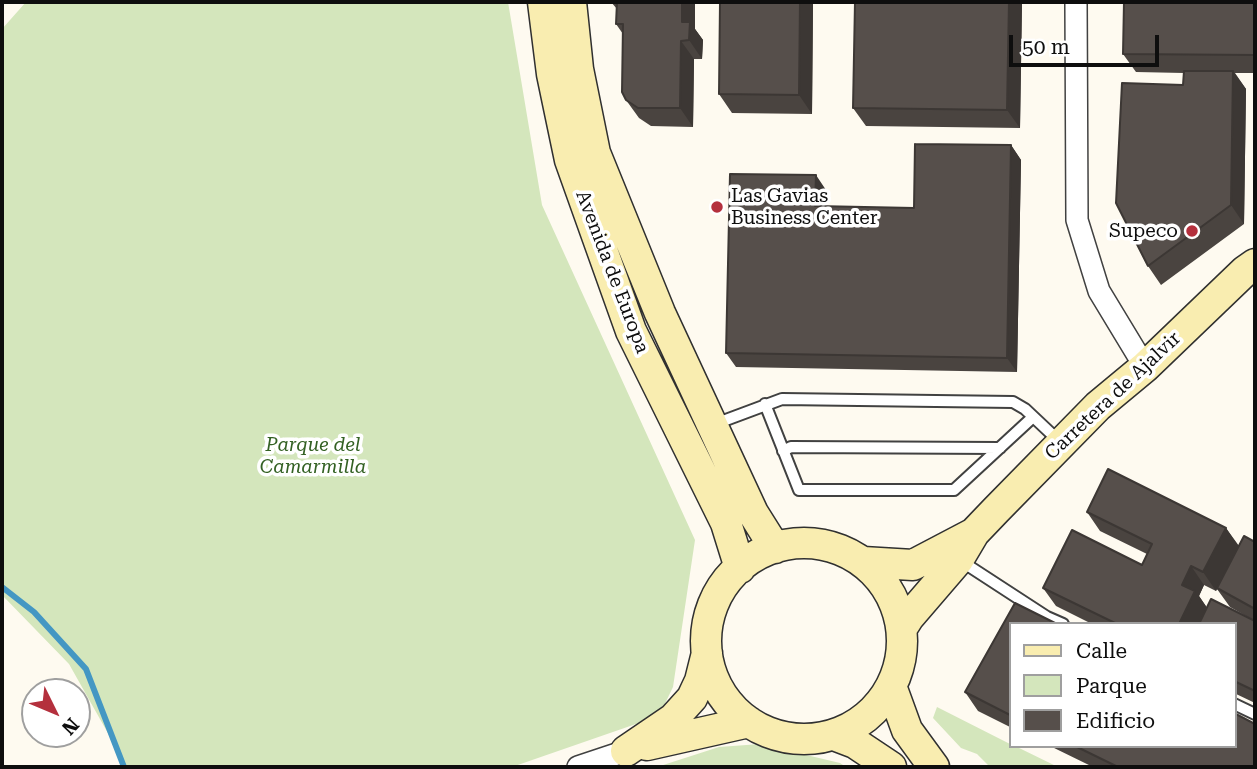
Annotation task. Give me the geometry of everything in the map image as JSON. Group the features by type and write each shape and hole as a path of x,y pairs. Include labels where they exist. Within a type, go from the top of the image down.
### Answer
{"street":[{"name":"Avenida de Europa","path":"543,2 552,74 570,160 631,331 726,523 740,568"},
{"name":"Avenida de Europa","path":"571,2 578,69 595,153 660,313 753,513 775,548"},
{"path":"1076,2 1077,220 1099,291 1145,367"},
{"name":"Carretera de Ajalvir","path":"902,628 958,560 974,533 1098,406 1145,367 1255,264"},
{"name":"Carretera de Ajalvir","path":"863,562 914,565 974,533"},
{"path":"805,543 831,547 863,562 882,580 899,616 902,628 901,659 891,686 876,707 857,724 834,735 804,739 775,735 749,722 733,708 714,680 707,653 706,634 716,597 740,568 756,556 775,548 805,543"},
{"path":"626,751 673,719 692,698 700,681 707,653"},
{"path":"891,686 907,730 934,767"},
{"path":"579,767 626,751 749,722"},
{"path":"834,735 855,743 891,767"}],"lane":[{"path":"712,425 782,399 1013,402 1061,444"},
{"path":"765,404 799,490 954,490 1033,417"},
{"path":"783,451 791,447 1000,448"},
{"path":"958,560 1058,622"},
{"path":"1236,705 1255,714"}],"green space":[{"name":"Parque del Camarmilla","path":"26,2 508,2 542,205 695,540 673,687 659,716 512,767 127,767 91,703 91,678 77,678 69,664 2,595 2,29"},
{"path":"937,707 1009,743 1009,748 1019,748 1058,767 990,767 977,754 961,748 933,718"},
{"path":"760,744 840,763 846,767 657,767 719,747"}],"building":[{"path":"617,2 682,2 682,22 690,22 689,40 681,41 680,108 638,108 626,100 622,92 623,24 616,24"},
{"path":"720,2 800,2 799,95 719,94"},
{"path":"855,2 1009,2 1007,110 853,108"},
{"path":"1124,2 1255,2 1255,55 1123,54"},
{"path":"1184,71 1233,71 1231,205 1148,266 1116,203 1122,83 1183,85"},
{"path":"915,144 1011,145 1007,358 726,353 730,174 816,175 815,206 914,208"},
{"path":"1108,469 1226,528 1203,572 1191,566 1182,585 1195,591 1180,622 1113,622 1043,588 1072,530 1142,565 1152,544 1087,512"},
{"path":"1244,536 1255,542 1255,609 1217,588"},
{"path":"1211,599 1255,621 1255,691 1236,682 1236,622 1200,622"},
{"path":"1015,603 1053,622 1009,622 1009,714 965,692"},
{"path":"1236,714 1255,724 1255,767 1118,767 1079,748 1236,748"}],"waterway":[{"path":"2,587 34,612 86,669 124,767"}],"place":[{"name":"Las Gavias Business Center","path":"717,207"},
{"name":"Supeco","path":"1192,231"}]}
